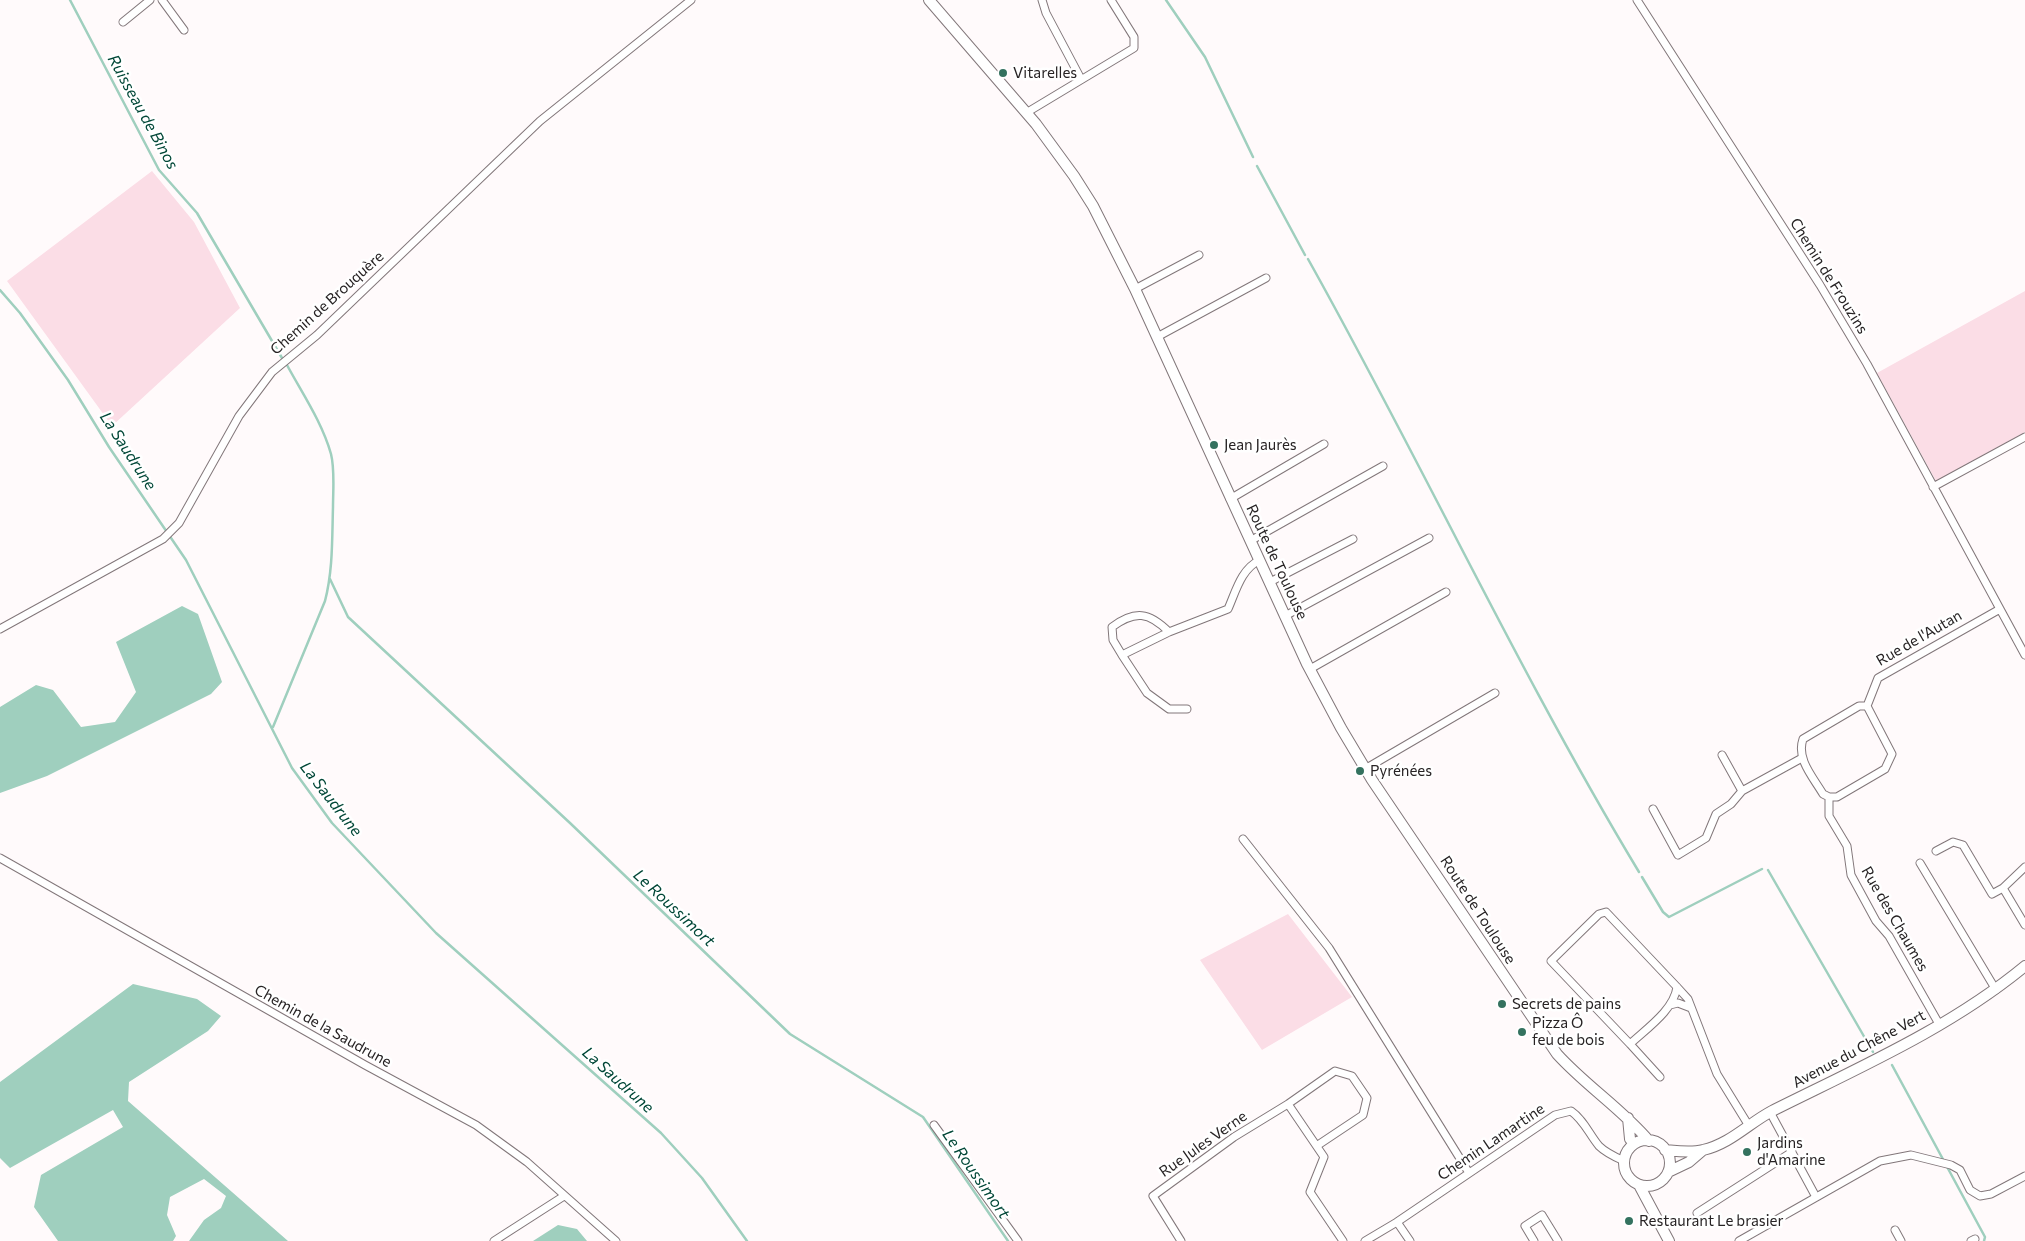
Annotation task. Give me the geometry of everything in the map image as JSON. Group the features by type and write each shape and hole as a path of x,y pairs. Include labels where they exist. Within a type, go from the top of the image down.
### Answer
{"main road":[{"name":"Route de Toulouse","path":"930,0 1026,113 1074,176 1093,206 1135,289 1230,499 1310,669 1365,769 1557,1054 1576,1075 1632,1120 1649,1141"},
{"name":"Avenue du Chêne Vert","path":"1665,1150 1703,1150 1725,1142 1770,1112 1836,1081 1939,1024 1996,990 2025,966"},
{"path":"1628,1118 1630,1139 1634,1144"},
{"path":"1656,1216 1653,1195 1655,1185 1668,1172 1670,1164 1665,1150 1660,1144 1649,1141 1634,1144 1628,1150 1624,1161 1626,1172 1630,1179 1639,1185 1668,1241"},
{"name":"Avenue du Chêne Vert","path":"1668,1172 1689,1162 1703,1150"},
{"path":"1639,1185 1655,1185"}],"street":[{"path":"123,22 150,0"},
{"path":"162,0 184,30"},
{"name":"Chemin de Brouquère","path":"0,629 163,539 179,523 239,416 272,372 317,335 540,121 691,0"},
{"path":"1042,0 1046,13 1081,79"},
{"path":"1026,113 1134,48 1134,37 1111,0"},
{"name":"Chemin de Frouzins","path":"1637,0 1820,285 1867,364 1932,488 2025,654"},
{"path":"1135,289 1200,255"},
{"path":"1157,337 1266,278"},
{"path":"1932,488 2025,437"},
{"path":"1230,499 1324,444"},
{"path":"1250,541 1382,466"},
{"path":"1285,616 1429,538"},
{"path":"1270,582 1353,539"},
{"path":"1122,655 1169,632 1228,609 1249,566 1260,560"},
{"path":"1310,669 1446,592"},
{"name":"Rue de l'Autan","path":"1866,706 1878,678 2000,609"},
{"path":"1169,632 1159,622 1145,615 1125,618 1112,627 1113,640 1147,693 1169,709 1187,708"},
{"path":"1365,769 1495,694"},
{"path":"1859,706 1866,706 1892,754 1885,769 1837,797 1829,797 1823,794 1802,758 1800,748 1803,739 1859,706"},
{"path":"1722,755 1742,791"},
{"path":"1652,809 1678,855 1706,838 1716,814 1731,804 1742,791 1802,758"},
{"name":"Rue des Chaumes","path":"1829,797 1829,816 1847,846 1850,875 1876,920 1889,936 1939,1024"},
{"path":"1243,839 1328,948 1469,1173"},
{"path":"1936,851 1953,842 1963,845 1992,894 2003,888 2025,867"},
{"name":"Chemin de la Saudrune","path":"0,858 365,1065 476,1125 527,1162 616,1241"},
{"path":"1920,863 1996,990"},
{"path":"2003,888 2025,925"},
{"path":"1660,1077 1551,961 1599,914 1606,912 1688,998 1716,1074 1748,1126"},
{"path":"1630,1044 1670,1005 1676,997 1677,987"},
{"path":"1670,1005 1678,1003 1691,1008"},
{"path":"1318,1145 1362,1115 1367,1098 1352,1076 1335,1071 1288,1104 1318,1145 1324,1157 1310,1192 1343,1241"},
{"name":"Rue Jules Verne","path":"1181,1241 1153,1196 1234,1137 1288,1104"},
{"name":"Chemin Lamartine","path":"1365,1241 1397,1222 1555,1115 1571,1111 1580,1118 1599,1146 1607,1153 1624,1161"},
{"path":"1770,1112 1816,1197"},
{"path":"934,1125 1018,1241"},
{"path":"1697,1213 1792,1152"},
{"path":"1739,1241 1880,1160 1912,1155 1941,1164 1951,1165 1960,1170 1970,1190 1980,1196 1991,1194 2025,1176"},
{"path":"494,1241 558,1198 564,1196"},
{"path":"1534,1241 1525,1226 1542,1215 1558,1241"},
{"path":"1397,1222 1410,1241"},
{"path":"1895,1230 1901,1241"}],"shaded area":[{"path":"152,171 194,222 240,308 112,426 7,281"},
{"path":"2025,291 2025,432 1936,481 1877,373"},
{"path":"182,606 198,614 222,682 211,694 47,776 0,793 0,707 36,685 53,690 81,727 115,722 136,692 116,642"},
{"path":"1288,914 1352,997 1262,1050 1200,960"},
{"path":"133,984 197,999 221,1016 208,1031 129,1082 128,1101 288,1241 189,1241 204,1220 221,1208 226,1196 204,1179 170,1197 167,1215 176,1236 173,1241 58,1241 34,1207 41,1175 123,1127 113,1110 10,1168 0,1158 0,1082"},
{"path":"558,1225 577,1229 587,1241 533,1241"}],"waterway":[{"name":"Ruisseau de Binos","path":"70,0 159,170 197,213 282,358"},
{"path":"1166,0 1205,57 1253,157"},
{"path":"1257,166 1305,255"},
{"path":"1308,259 1391,412 1511,644 1595,797 1639,872"},
{"name":"La Saudrune","path":"0,290 20,313 68,380 109,447 186,560 292,768 332,823 436,933 661,1133 702,1178 747,1241"},
{"name":"Ruisseau de Binos","path":"273,727 325,601 331,566 332,543 334,480 331,454 317,419 287,365"},
{"name":"Le Roussimort","path":"330,579 348,617 570,823 790,1034 923,1117 1008,1241"},
{"path":"1642,877 1663,912 1669,917 1762,869"},
{"path":"1768,870 1873,1052"},
{"path":"1892,1065 1985,1237 1984,1241"}],"place":[{"name":"Vitarelles","path":"1003,73"},
{"name":"Jean Jaurès","path":"1214,445"},
{"name":"Pyrénées","path":"1360,771"},
{"name":"Secrets de pains","path":"1502,1004"},
{"name":"Pizza Ô feu de bois","path":"1522,1032"},
{"name":"Jardins d'Amarine","path":"1747,1152"},
{"name":"Restaurant Le brasier","path":"1629,1221"}]}
